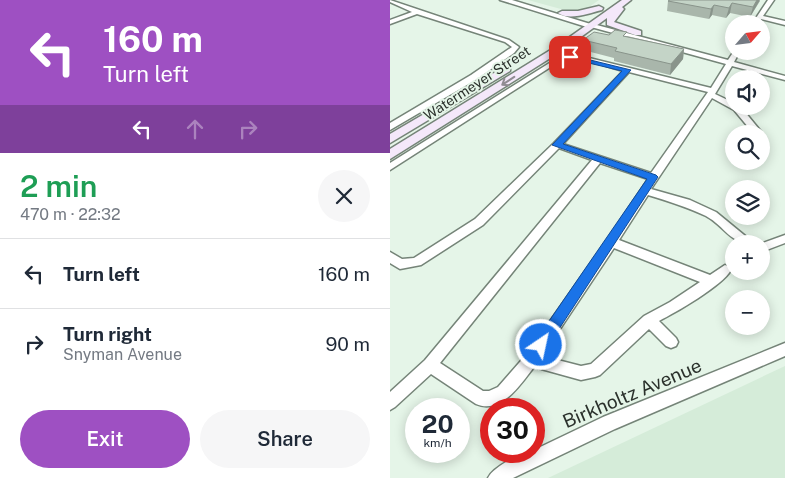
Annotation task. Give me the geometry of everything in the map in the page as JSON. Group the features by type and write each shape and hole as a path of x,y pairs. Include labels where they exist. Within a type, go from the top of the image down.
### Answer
{"main road":[{"name":"Watermeyer Street","path":"558,36 587,24 599,8 609,0"},
{"name":"Watermeyer Street","path":"390,155 626,0"},
{"path":"626,0 609,22 638,33"},
{"path":"562,13 578,13 599,8"},
{"path":"587,24 606,30"},
{"name":"Watermeyer Street","path":"390,139 519,61"}],"street":[{"path":"390,0 417,12 507,41 516,47 512,52 474,77 390,127"},
{"path":"504,0 587,24 638,33 725,55"},
{"path":"519,0 562,13 587,24"},
{"path":"760,15 771,0"},
{"path":"390,22 417,12"},
{"path":"770,20 785,23"},
{"path":"606,30 725,55"},
{"path":"390,167 562,58 577,58 712,93 737,108 752,125"},
{"path":"430,366 481,399 489,400 500,395 509,387 531,360 612,242 644,190 712,93 732,60"},
{"path":"741,60 785,78"},
{"path":"744,60 785,73"},
{"path":"390,257 400,264 417,262 479,222 557,145 627,70"},
{"path":"557,145 653,177"},
{"path":"390,402 430,366 599,158"},
{"path":"644,190 686,203 712,215 737,235"},
{"path":"770,245 785,239"},
{"path":"612,242 711,281"},
{"path":"531,360 580,373 590,372 603,365 649,320 675,306 725,270"},
{"path":"649,320 671,342"},
{"name":"Birkholtz Avenue","path":"497,478 609,423 785,348"}],"shaded area":[{"path":"528,0 599,0 579,14"},
{"path":"785,366 785,478 548,478"}],"building":[{"path":"757,0 753,7 732,3 729,8 714,5 711,9 668,1"},
{"path":"615,30 627,32 623,36 684,49 671,64 615,51 617,48 583,40 594,32 609,35"}],"route":[{"path":"541,345 612,242 653,177 557,145 627,70 570,57"}]}
